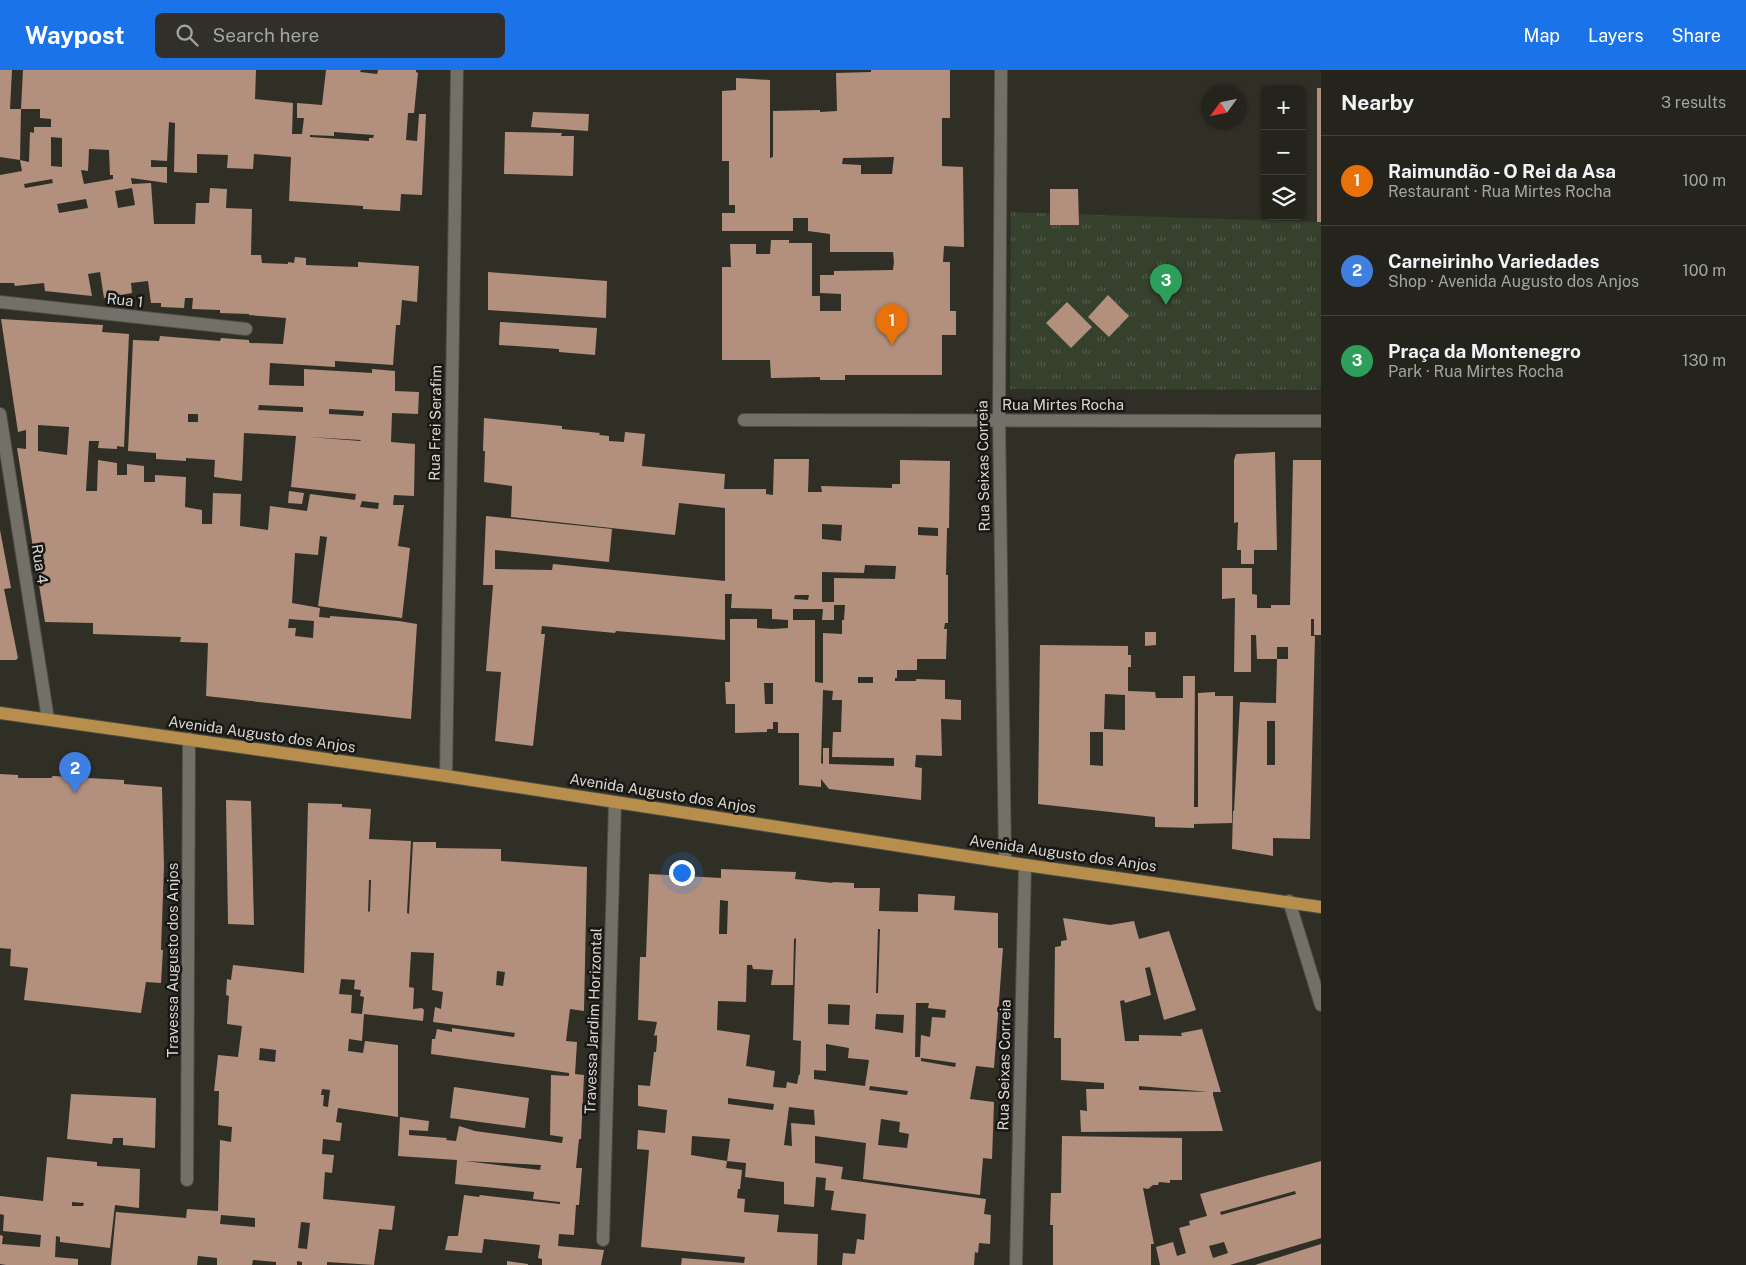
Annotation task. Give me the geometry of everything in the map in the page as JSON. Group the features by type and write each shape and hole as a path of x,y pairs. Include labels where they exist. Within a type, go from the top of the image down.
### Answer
{"main road":[{"name":"Avenida Augusto dos Anjos","path":"0,713 446,776 1025,865 1321,906"}],"street":[{"name":"Rua Frei Serafim","path":"446,776 457,70"},
{"name":"Rua Seixas Correia","path":"1001,70 999,420 1005,862"},
{"name":"Rua 1","path":"0,302 246,329"},
{"name":"Rua 4","path":"0,414 48,719"},
{"name":"Rua Mirtes Rocha","path":"744,420 1321,421"},
{"name":"Travessa Augusto dos Anjos","path":"187,1180 189,739"},
{"name":"Travessa Jardim Horizontal","path":"603,1240 615,802"},
{"name":"Rua Seixas Correia","path":"1016,1265 1025,865"},
{"path":"1289,901 1321,1005"}],"green space":[{"path":"1011,212 1321,222 1321,390 1010,389"}],"building":[{"path":"0,70 12,70 10,109 21,109 20,160 0,157"},
{"path":"23,70 256,70 255,99 293,103 292,134 302,134 304,118 297,118 297,103 322,105 326,70 361,70 360,72 377,74 378,70 416,70 418,73 414,113 408,113 406,140 417,141 419,114 426,114 422,195 401,194 400,211 363,209 363,206 289,201 291,157 254,154 253,169 227,168 228,155 197,154 197,173 174,172 175,123 169,122 167,161 151,160 151,167 167,167 167,183 131,178 132,184 151,183 154,224 195,224 196,203 209,203 210,188 227,189 226,208 252,209 251,255 261,255 262,263 294,263 295,257 306,258 306,265 358,267 358,262 419,266 417,302 402,300 400,325 396,325 393,365 335,361 335,367 270,363 269,385 304,386 304,369 372,373 372,369 395,371 395,391 419,392 418,414 392,413 391,442 415,444 414,496 394,495 393,505 404,505 398,546 410,548 402,618 318,606 327,537 320,536 318,555 295,553 292,603 320,608 319,617 330,618 330,616 417,624 411,719 206,696 208,643 180,642 181,637 93,634 93,623 45,622 17,448 26,449 26,430 18,432 1,319 103,325 102,332 129,334 124,447 117,446 117,449 98,448 99,441 89,441 86,491 97,491 98,460 117,463 117,475 127,475 127,464 144,466 144,482 155,482 155,475 186,477 185,507 202,510 202,524 212,524 213,493 241,494 240,526 268,530 270,506 307,511 310,494 355,500 356,494 291,487 296,436 244,433 242,481 214,477 215,460 186,458 186,461 156,459 156,453 128,451 133,340 159,341 160,336 220,341 221,338 249,340 250,343 283,344 286,318 220,313 220,310 192,309 193,298 185,298 184,308 161,307 161,303 151,303 148,281 131,283 132,293 104,298 100,272 88,274 92,296 45,291 44,283 15,286 14,283 0,283 0,175 22,171 20,160 29,162 30,132 34,133 34,127 51,127 51,119 40,118 40,109 21,109","holes":["334,132 374,135 373,138 369,138 369,141 310,137 310,135 334,136","51,137 62,138 62,167 51,166","89,149 109,150 110,175 113,175 113,179 84,184 81,170 88,171","52,179 53,183 25,188 24,184","132,188 135,205 118,208 115,191","86,199 88,208 59,213 57,204","259,405 303,407 303,412 258,410","329,409 364,411 363,416 329,414","188,414 198,414 198,422 188,422","38,425 69,427 67,455 38,451","309,437 361,440 360,441","362,501 379,503 378,509 360,507","289,619 314,621 313,638 295,636 296,628 288,628"]},
{"path":"871,70 950,70 950,118 942,118 942,166 963,167 964,247 944,246 943,262 950,262 950,311 956,311 956,335 942,335 942,375 845,375 845,380 820,380 820,377 771,378 770,360 722,360 722,267 731,267 730,244 756,244 756,254 770,254 771,240 789,240 789,243 812,243 812,296 820,296 820,311 841,311 841,294 820,293 820,275 834,275 834,271 893,270 894,262 893,252 830,252 830,234 808,231 808,218 793,218 793,231 722,231 722,213 735,213 735,205 729,205 729,161 722,161 722,91 736,90 736,78 770,80 770,158 773,157 773,111 837,111 836,73 871,72","holes":["894,157 892,174 861,174 861,165 842,164 843,158"]},
{"path":"1317,88 1321,88 1321,222 1317,222"},
{"path":"533,112 589,114 588,131 531,127"},
{"path":"505,132 562,133 561,136 574,136 573,176 504,174"},
{"path":"1050,189 1078,189 1079,225 1050,225"},
{"path":"488,272 607,281 606,318 488,310"},
{"path":"1108,295 1129,316 1109,337 1088,317"},
{"path":"1067,302 1092,327 1071,348 1046,323"},
{"path":"500,322 597,328 595,355 559,352 559,349 499,345"},
{"path":"484,418 562,426 562,429 600,433 599,435 609,436 609,441 624,442 625,432 645,434 642,466 725,474 724,489 766,489 766,494 773,495 774,459 809,459 808,492 822,492 821,486 892,488 892,484 900,484 900,460 950,461 946,575 948,575 948,623 945,623 944,629 947,629 946,659 917,659 917,670 897,670 897,678 895,678 895,681 916,681 916,679 945,680 945,699 961,700 961,720 941,719 942,756 916,755 915,767 922,768 921,800 829,789 821,779 821,787 799,785 799,733 778,733 778,722 773,722 773,729 767,729 767,732 735,733 735,704 726,704 725,682 730,682 730,619 757,619 757,628 772,629 788,628 788,620 772,619 772,609 731,608 732,594 725,594 725,640 542,626 541,634 545,634 533,746 495,741 501,672 486,671 493,585 483,585 486,516 612,529 609,562 495,550 495,569 552,570 553,564 725,581 725,508 679,503 675,535 511,517 512,486 484,482 485,451 483,451","holes":["822,524 842,525 841,541 822,539","918,527 938,528 938,536 918,535","865,565 896,566 895,579 834,578 834,602 822,602 822,572 864,573","795,595 809,595 808,600 794,599","834,605 845,605 842,634 823,633 823,683 815,682 815,620 793,620 793,609 823,609 822,620 834,620","858,677 873,677 873,683 858,683","764,683 773,683 773,704 765,704","823,690 833,691 832,700 842,700 841,732 833,732 832,757 894,758 894,766 829,764 829,748 823,748 823,764 821,763"]},
{"path":"1275,452 1277,550 1254,550 1254,564 1241,564 1241,550 1237,550 1238,522 1234,523 1234,460 1236,454"},
{"path":"1293,460 1321,460 1321,635 1314,635 1314,619 1311,619 1311,636 1315,636 1310,839 1273,838 1273,856 1232,849 1240,702 1276,703 1277,659 1257,659 1256,635 1251,635 1251,672 1234,672 1235,598 1222,599 1222,568 1252,568 1252,594 1257,595 1257,608 1271,608 1271,605 1290,605","holes":["1277,647 1288,647 1288,659 1277,659","1267,721 1275,721 1275,765 1267,765"]},
{"path":"289,491 304,493 302,504 288,503"},
{"path":"0,530 11,588 4,589 18,658 16,660 0,660"},
{"path":"1145,632 1156,632 1156,645 1145,646"},
{"path":"1040,645 1128,646 1128,655 1131,655 1131,667 1128,667 1128,691 1155,692 1156,698 1183,698 1183,676 1195,676 1194,807 1198,807 1198,693 1215,692 1215,696 1233,696 1232,823 1194,824 1194,828 1155,827 1155,817 1038,804","holes":["1105,694 1125,695 1125,730 1104,729","1090,732 1103,732 1103,766 1090,765"]},
{"path":"0,774 18,775 18,778 51,778 53,776 124,780 124,784 162,787 164,866 161,983 146,982 141,1013 24,1000 28,968 10,966 11,949 0,948"},
{"path":"226,800 251,801 254,925 228,924"},
{"path":"308,803 342,804 342,807 371,809 369,839 411,841 407,913 409,914 413,842 436,842 436,848 501,849 501,861 587,867 584,1011 570,1009 566,1041 577,1042 575,1074 584,1075 581,1139 579,1139 576,1168 582,1168 579,1205 576,1205 574,1235 559,1234 558,1246 604,1250 601,1265 542,1265 542,1259 538,1258 540,1245 484,1239 482,1253 445,1250 448,1236 458,1236 464,1195 560,1204 560,1202 533,1199 534,1192 455,1184 457,1160 398,1156 400,1117 429,1121 428,1131 409,1130 409,1135 447,1138 446,1140 456,1141 459,1126 475,1131 562,1143 563,1137 550,1135 551,1075 569,1076 569,1073 431,1054 432,1039 435,1039 437,1029 452,1032 452,1028 514,1037 515,1033 433,1022 435,1007 441,1009 443,992 432,990 434,953 411,952 409,987 414,988 413,1009 422,1008 424,1010 423,1021 364,1014 362,1041 349,1039 348,1051 363,1053 365,1041 398,1045 398,1117 338,1108 336,1122 342,1123 340,1141 323,1139 322,1154 334,1155 332,1173 325,1172 323,1199 395,1206 392,1230 379,1229 374,1265 327,1262 327,1265 302,1265 302,1262 297,1261 297,1265 276,1265 276,1262 253,1260 252,1265 217,1265 217,1258 198,1256 197,1265 111,1265 116,1212 186,1218 187,1209 218,1211 220,1140 231,1142 232,1127 218,1125 219,1091 214,1091 218,1055 238,1057 242,1026 227,1024 229,996 226,995 227,979 231,980 233,965 304,973","holes":["369,880 371,880 370,911 368,912","497,971 505,972 503,986 496,985","341,979 355,980 354,989 361,990 360,996 364,997 362,1014 351,1013 352,995 339,994","260,1048 276,1050 275,1062 259,1060","322,1089 330,1090 328,1107 323,1106 324,1095 321,1095","465,1161 541,1165 540,1170","221,1215 255,1218 255,1227 220,1224","301,1222 310,1223 307,1249 298,1248"]},
{"path":"721,869 796,872 795,879 854,883 854,888 880,888 879,911 918,912 918,894 955,896 954,910 998,913 998,948 1003,948 994,1068 976,1066 970,1099 994,1102 992,1159 983,1158 980,1195 863,1179 866,1143 815,1136 815,1163 843,1167 841,1179 986,1199 984,1214 991,1215 990,1244 979,1243 978,1253 975,1252 974,1265 842,1265 843,1253 855,1254 857,1239 864,1240 866,1214 831,1210 834,1191 825,1190 826,1178 816,1177 814,1207 784,1204 784,1182 745,1177 746,1163 727,1161 726,1168 742,1170 737,1198 745,1199 744,1212 779,1215 777,1232 818,1234 817,1265 681,1265 682,1258 744,1263 745,1257 641,1247 649,1150 637,1149 638,1130 665,1133 667,1110 638,1106 638,1085 650,1086 657,1041 657,1035 654,1036 657,1022 638,1020 640,957 646,957 649,874 721,878","holes":["720,900 728,901 727,934 719,934","878,929 880,929 878,993 876,993","796,938 793,1040 801,1041 800,1075 797,1084 787,1082 786,1088 773,1087 775,1071 746,1066 750,1035 717,1030 718,1001 746,1002 747,965 752,965 753,969 773,970 771,985 793,985 794,939","916,1003 929,1003 928,1008 946,1010 945,1018 932,1017 930,1037 921,1035 920,1057 915,1057","828,1004 850,1005 849,1025 828,1024","876,1014 904,1015 903,1033 875,1029","826,1044 849,1048 848,1058 869,1060 865,1086 814,1079 814,1070 826,1071","921,1058 956,1063 955,1067 921,1061","870,1086 908,1091 907,1095 869,1090","728,1098 774,1104 773,1110 728,1104","789,1107 814,1110 815,1125 791,1123 792,1146 784,1145","881,1119 900,1122 899,1132 909,1134 907,1148 878,1145","692,1136 730,1139 727,1161 691,1155"]},
{"path":"1063,918 1110,925 1134,921 1139,939 1169,931 1196,1010 1164,1020 1150,967 1145,968 1151,995 1125,1003 1124,1000 1120,1001 1125,1041 1139,1041 1139,1035 1182,1036 1181,1033 1202,1029 1221,1092 1213,1092 1213,1095 1223,1131 1081,1132 1080,1110 1087,1111 1086,1089 1104,1089 1104,1083 1061,1080 1061,1038 1054,1038 1055,947 1061,946 1061,941 1067,940","holes":["1139,1086 1207,1092 1139,1090"]},
{"path":"454,1087 529,1098 525,1128 450,1118"},
{"path":"71,1094 156,1098 155,1148 123,1145 123,1138 113,1138 112,1144 67,1139"},
{"path":"1062,1136 1182,1138 1182,1180 1170,1180 1170,1183 1159,1182 1158,1185 1153,1185 1148,1189 1143,1188 1154,1244 1151,1244 1151,1265 1053,1265 1053,1225 1050,1225 1051,1193 1061,1193"},
{"path":"47,1157 97,1162 97,1166 140,1169 139,1208 115,1205 110,1248 60,1242 60,1237 56,1236 55,1257 78,1259 78,1265 0,1264 0,1235 3,1236 2,1244 40,1247 41,1235 3,1231 4,1215 0,1214 0,1196 43,1201","holes":["72,1202 84,1203 83,1206 72,1206"]},
{"path":"1321,1161 1321,1238 1230,1265 1160,1265 1156,1247 1173,1242 1177,1256 1186,1253 1179,1228 1190,1225 1189,1221 1207,1216 1200,1194","holes":["1295,1191 1296,1194 1221,1215 1220,1212","1224,1242 1228,1253 1213,1258 1209,1246"]},
{"path":"1321,1244 1321,1265 1255,1265"},
{"path":"507,1261 528,1264 528,1265 507,1265"}],"place":[{"name":"Praça da Montenegro","path":"1166,305"},
{"name":"Raimundão - O Rei da Asa","path":"892,345"},
{"name":"Carneirinho Variedades","path":"75,793"}]}
